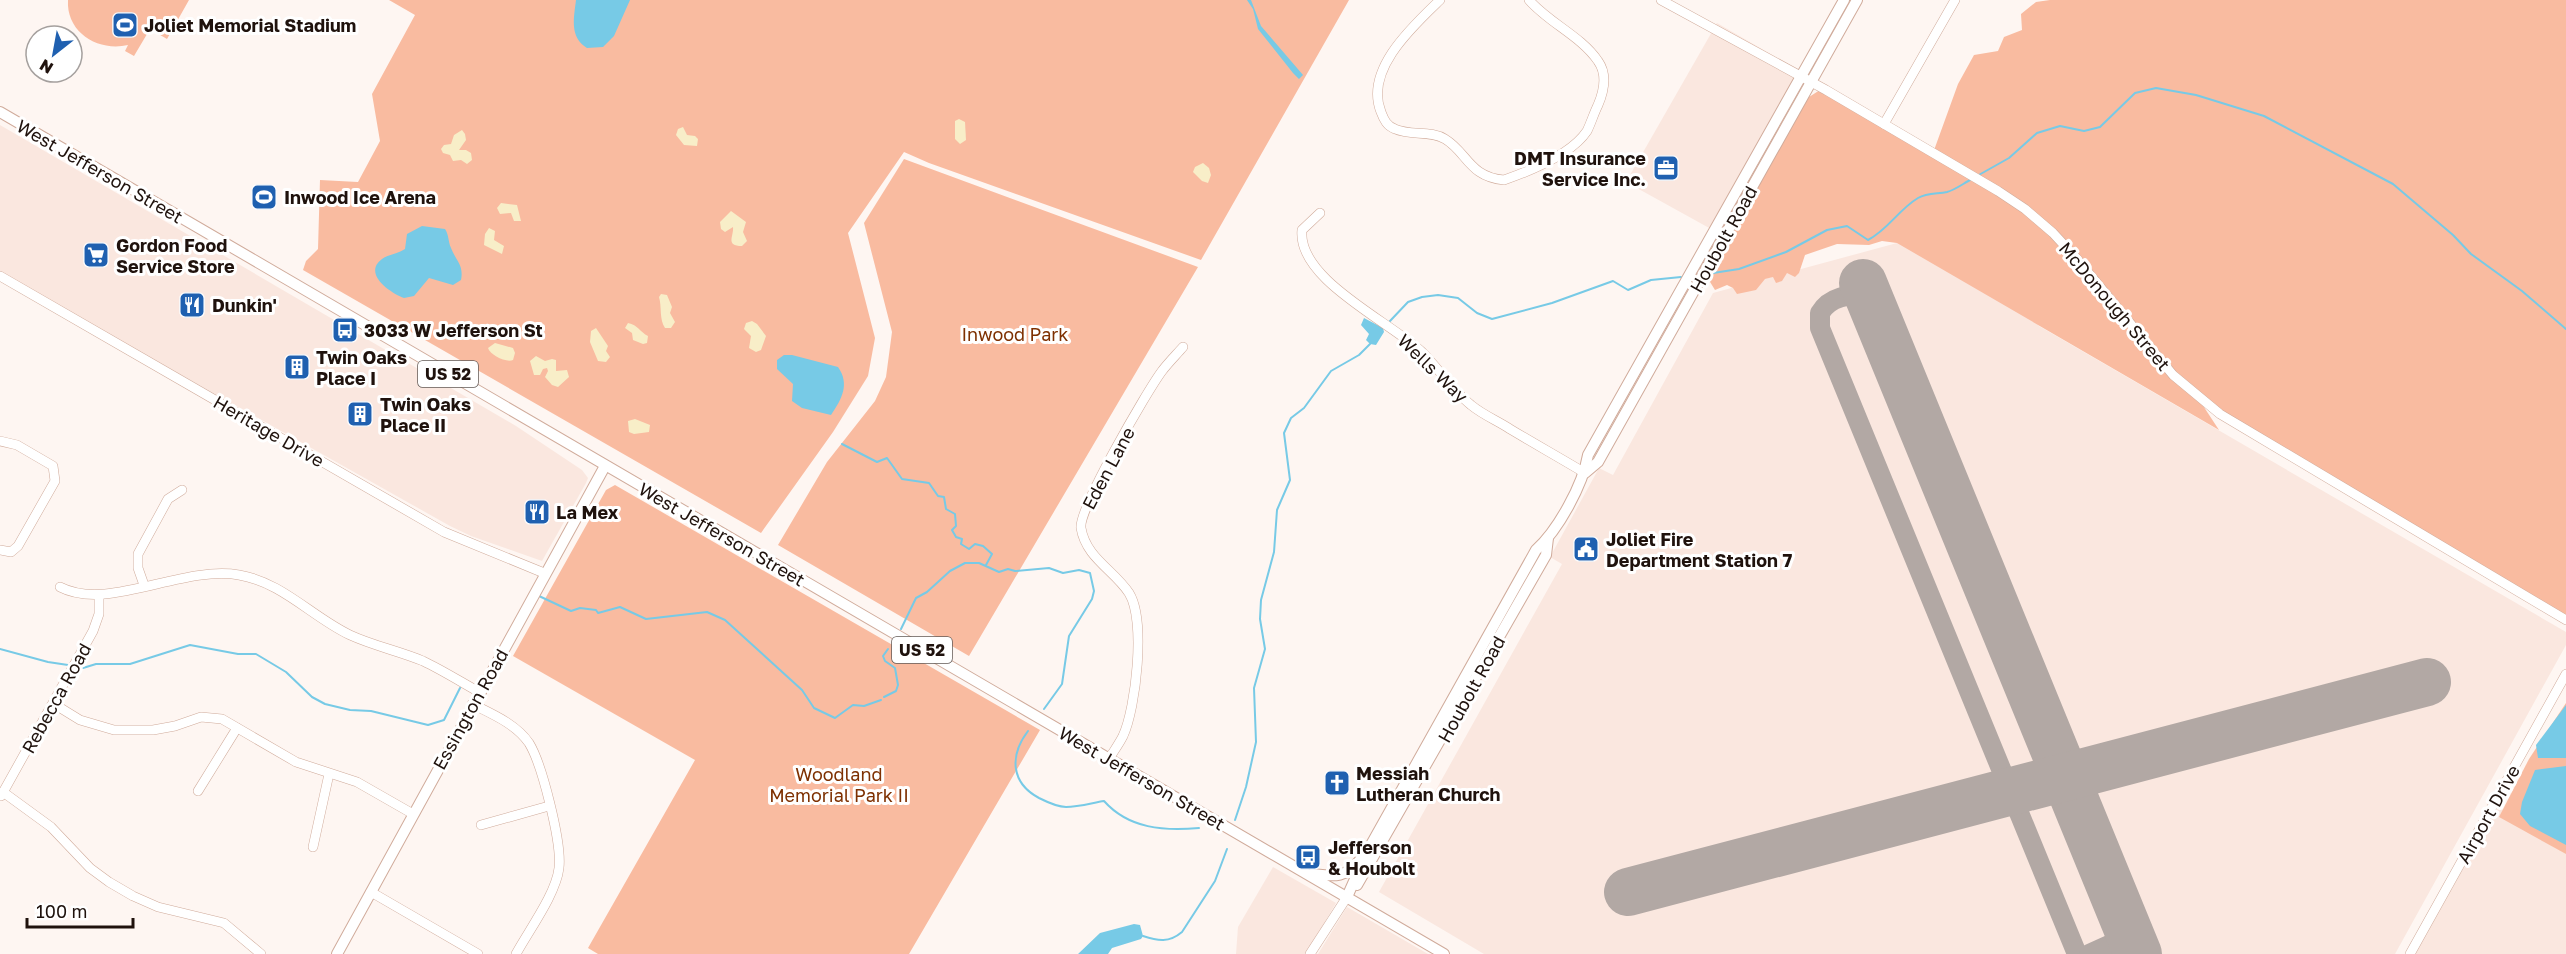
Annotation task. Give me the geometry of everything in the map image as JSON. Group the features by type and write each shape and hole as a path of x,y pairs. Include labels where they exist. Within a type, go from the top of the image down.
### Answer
{"main road":[{"name":"Houbolt Road","path":"1585,473 1588,455 1844,0"},
{"name":"Houbolt Road","path":"1347,897 1367,852 1536,550 1548,538 1585,473 1598,462 1857,0"},
{"name":"West Jefferson Street","path":"0,112 1444,954"},
{"name":"Essington Road","path":"337,954 472,704 605,466"},
{"name":"Houbolt Road","path":"1347,897 1362,880 1546,555 1548,538"},
{"path":"1305,873 1342,876 1350,872 1367,852"}],"street":[{"path":"1440,0 1403,38 1382,72 1378,104 1385,122 1394,129 1439,136 1447,140 1471,167 1497,180 1504,180 1545,163 1576,142 1587,131 1605,84 1599,62 1591,53 1529,0"},
{"name":"McDonough Street","path":"1661,0 1812,81 2019,205 2053,233 2173,375 2220,414 2566,620"},
{"path":"1884,124 1954,0"},
{"name":"Wells Way","path":"1320,213 1302,230 1300,241 1306,257 1321,275 1337,290 1422,352 1453,389 1473,406 1585,473"},
{"name":"Heritage Drive","path":"0,276 444,532 544,573"},
{"name":"Eden Lane","path":"1109,759 1123,735 1130,712 1139,645 1136,615 1129,594 1091,553 1080,526 1084,513 1118,445 1162,371 1183,347"},
{"path":"0,441 17,445 53,466 56,472 55,481 18,546 11,552 0,550"},
{"path":"144,585 138,568 138,554 168,499 182,490"},
{"path":"60,587 68,591 99,596 208,573 239,574 264,582 348,634 424,662 479,692"},
{"name":"Rebecca Road","path":"1,795 93,631 99,614 99,596"},
{"name":"Airport Drive","path":"2410,954 2566,674"},
{"path":"54,704 80,720 114,730 153,730 212,716 296,762 357,782 413,814"},
{"path":"472,704 505,721 528,742 557,832 559,869 551,891 516,954"},
{"path":"198,791 237,728"},
{"path":"313,847 329,774"},
{"path":"1,795 51,827 90,868 109,882 158,907 224,923 255,952"},
{"path":"481,825 549,806"},
{"path":"371,892 478,954"},
{"name":"Houbolt Road","path":"1311,954 1347,897"}],"shaded area":[{"path":"1717,23 1800,71 1711,229 1626,182"},
{"path":"0,125 516,426 582,470 588,478 586,483 542,561 471,536 450,526 0,273"},
{"path":"1941,206 2039,326 2566,632 2566,645 2395,954 1484,954 1379,892 1562,564 1550,557 1599,468 1613,475 1713,293 1897,243"},
{"path":"2498,807 2566,846 2566,954 2415,954"},
{"path":"1273,867 1336,903 1306,954 1236,954 1238,927"},
{"path":"1347,907 1428,954 1318,954"}],"green space":[{"name":"Joliet Memorial Stadium","path":"68,0 189,0 167,39 150,29 134,56 125,51 128,45 106,46 86,38 84,24 73,24"},
{"path":"389,0 1349,0 1201,260 904,152 848,233 875,338 868,376 833,432 761,533 303,270 306,261 318,249 320,180 358,182 380,141 372,94 415,15"},
{"path":"2050,0 2566,0 2566,620 2198,398 2219,430 1897,243 1882,241 1869,245 1837,244 1805,255 1799,273 1795,277 1787,273 1782,281 1776,283 1773,277 1765,279 1756,290 1737,294 1727,285 1715,290 1707,277 1806,99 1823,88 1933,153 1958,84 1974,55 1998,51 2004,37 2022,30 2021,14 2036,2"},
{"name":"Inwood Park","path":"904,159 1198,267 969,656 778,545 827,462 875,401 886,377 892,332 864,223"},
{"name":"Woodland Memorial Park II","path":"615,485 1040,730 909,954 598,954 588,948 695,760 513,656 606,490"},
{"path":"2566,703 2566,854 2499,817 2529,759"}],"sand":[{"path":"959,119 965,122 966,140 960,144 955,139 955,121"},
{"path":"683,127 687,135 698,139 697,146 684,145 676,135 678,129"},
{"path":"462,130 466,140 459,150 471,153 472,160 467,164 461,160 453,161 450,155 443,153 441,149 444,145 451,144 454,135"},
{"path":"1203,163 1209,168 1211,175 1208,183 1202,181 1193,172 1195,167"},
{"path":"501,203 517,205 521,221 514,221 511,213 500,214 497,208"},
{"path":"731,211 746,222 743,232 747,241 742,246 737,246 732,242 733,227 725,232 721,229 720,222"},
{"path":"489,228 495,231 494,240 504,246 502,254 484,245 485,234"},
{"path":"661,294 667,295 672,307 670,313 675,322 671,328 665,328 662,321 659,297"},
{"path":"752,321 766,336 761,350 756,352 749,348 751,336 744,329 746,323"},
{"path":"628,323 648,336 647,343 643,344 633,340 632,333 625,328"},
{"path":"596,328 608,346 606,351 610,357 606,362 598,361 590,342 591,331"},
{"path":"495,343 513,348 515,353 513,360 495,356 488,348"},
{"path":"536,356 545,361 556,360 556,371 567,370 569,377 558,387 552,385 545,377 547,368 543,369 540,375 534,375 530,361"},
{"path":"635,419 650,425 649,432 634,434 629,432 628,421"}],"water":[{"path":"576,0 630,0 614,36 603,47 587,48 577,38 574,26"},
{"path":"1247,0 1251,0 1261,26 1303,75 1299,79 1258,29 1253,9"},
{"path":"422,226 445,229 460,267 461,280 453,285 429,278 414,296 404,298 386,287 375,271 382,259 405,249 407,234"},
{"path":"1364,318 1383,328 1384,332 1376,345 1366,340 1369,334 1361,325"},
{"path":"784,355 838,367 844,379 844,385 831,415 802,408 792,401 793,384 777,369 777,360"},
{"path":"2566,705 2566,758 2538,758 2536,745"},
{"path":"2566,766 2566,845 2530,826 2520,814 2522,802 2535,770"},
{"path":"1134,924 1140,925 1143,936 1141,939 1112,948 1108,954 1078,954 1100,933"}],"waterway":[{"path":"1977,176 2009,158 2037,133 2060,126 2084,131 2100,127 2135,93 2156,88 2196,95 2264,116 2393,184 2453,235 2471,254 2522,291 2566,329"},
{"path":"1713,273 1739,269 1786,252 1827,230 1847,226 1868,240 1918,198 1950,191 1972,179"},
{"path":"1390,321 1408,302 1422,297 1438,295 1458,298 1477,313 1492,319 1552,303 1613,281 1628,290 1651,280 1681,277"},
{"path":"1235,820 1246,787 1256,742 1254,688 1265,649 1260,619 1261,600 1274,552 1277,510 1290,480 1284,433 1291,418 1304,408 1331,371 1359,355 1370,344"},
{"path":"842,444 877,462 887,458 902,479 929,483 938,496 944,497 946,509 955,514 956,526 952,530 956,537 962,539 961,544 969,549 975,544 983,546 992,554 986,565"},
{"path":"901,629 916,598 927,592 950,571 965,563 979,563 999,572 1008,569 1015,571 1049,568 1063,573 1079,570 1090,573 1094,591 1092,599 1069,636 1062,684 1044,709"},
{"path":"539,596 571,611 580,608 596,610 598,613 620,607 646,619 707,612 725,620 802,690 814,708 835,718 853,705 864,706 881,700"},
{"path":"83,668 96,664 130,664 190,645 238,654 256,654 286,672 312,697 325,704 350,710 371,711 428,725 444,720 460,688"},
{"path":"0,649 68,665"},
{"path":"884,697 896,691 898,685 895,668 885,661 883,656 888,649"},
{"path":"1028,731 1018,750 1016,768 1023,785 1039,798 1066,807 1104,801 1124,817 1136,823 1160,828 1199,828"},
{"path":"1143,936 1163,940 1173,938 1182,932 1215,881 1227,849"}],"taxiway":[{"path":"1867,294 1847,296 1829,303 1820,313 1820,328 2077,954"},
{"path":"2089,954 2131,935"}],"runway":[{"path":"1863,283 2138,954"},
{"path":"1628,892 2427,682"}],"place":[{"name":"Joliet Memorial Stadium","path":"125,25"},
{"name":"DMT Insurance Service Inc.","path":"1666,168"},
{"name":"Inwood Ice Arena","path":"264,197"},
{"name":"Gordon Food Service Store","path":"96,255"},
{"name":"Dunkin'","path":"192,305"},
{"name":"3033 W Jefferson St","path":"345,330"},
{"name":"Twin Oaks Place I","path":"297,367"},
{"name":"Twin Oaks Place II","path":"360,414"},
{"name":"La Mex","path":"537,512"},
{"name":"Joliet Fire Department Station 7","path":"1586,549"},
{"name":"Messiah Lutheran Church","path":"1337,783"},
{"name":"Jefferson & Houbolt","path":"1308,857"}]}
